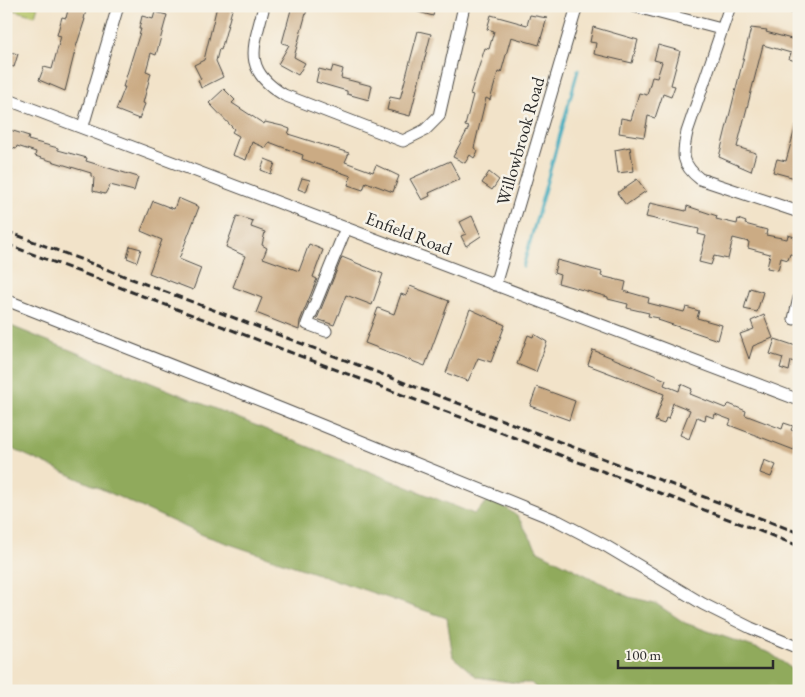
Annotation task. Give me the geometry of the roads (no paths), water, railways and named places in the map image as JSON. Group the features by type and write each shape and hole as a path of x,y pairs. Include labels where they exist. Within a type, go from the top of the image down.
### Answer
{"street":[{"path":"83,126 118,6"},
{"path":"264,6 252,53 258,70 268,86 284,95 403,141 425,130 439,116 464,6"},
{"name":"Willowbrook Road","path":"495,285 578,6"},
{"path":"633,6 722,29"},
{"path":"730,6 687,132 682,153 688,169 700,179 799,212"},
{"path":"789,6 799,9"},
{"name":"Enfield Road","path":"6,99 83,126 799,400"},
{"path":"326,331 307,324 346,228"},
{"path":"794,319 799,298"},
{"path":"6,300 558,521 606,546 704,604 750,628 799,648"}],"waterway":[{"path":"523,267 578,70"}],"railway":[{"path":"6,231 799,533"},
{"path":"6,244 799,546"}]}
